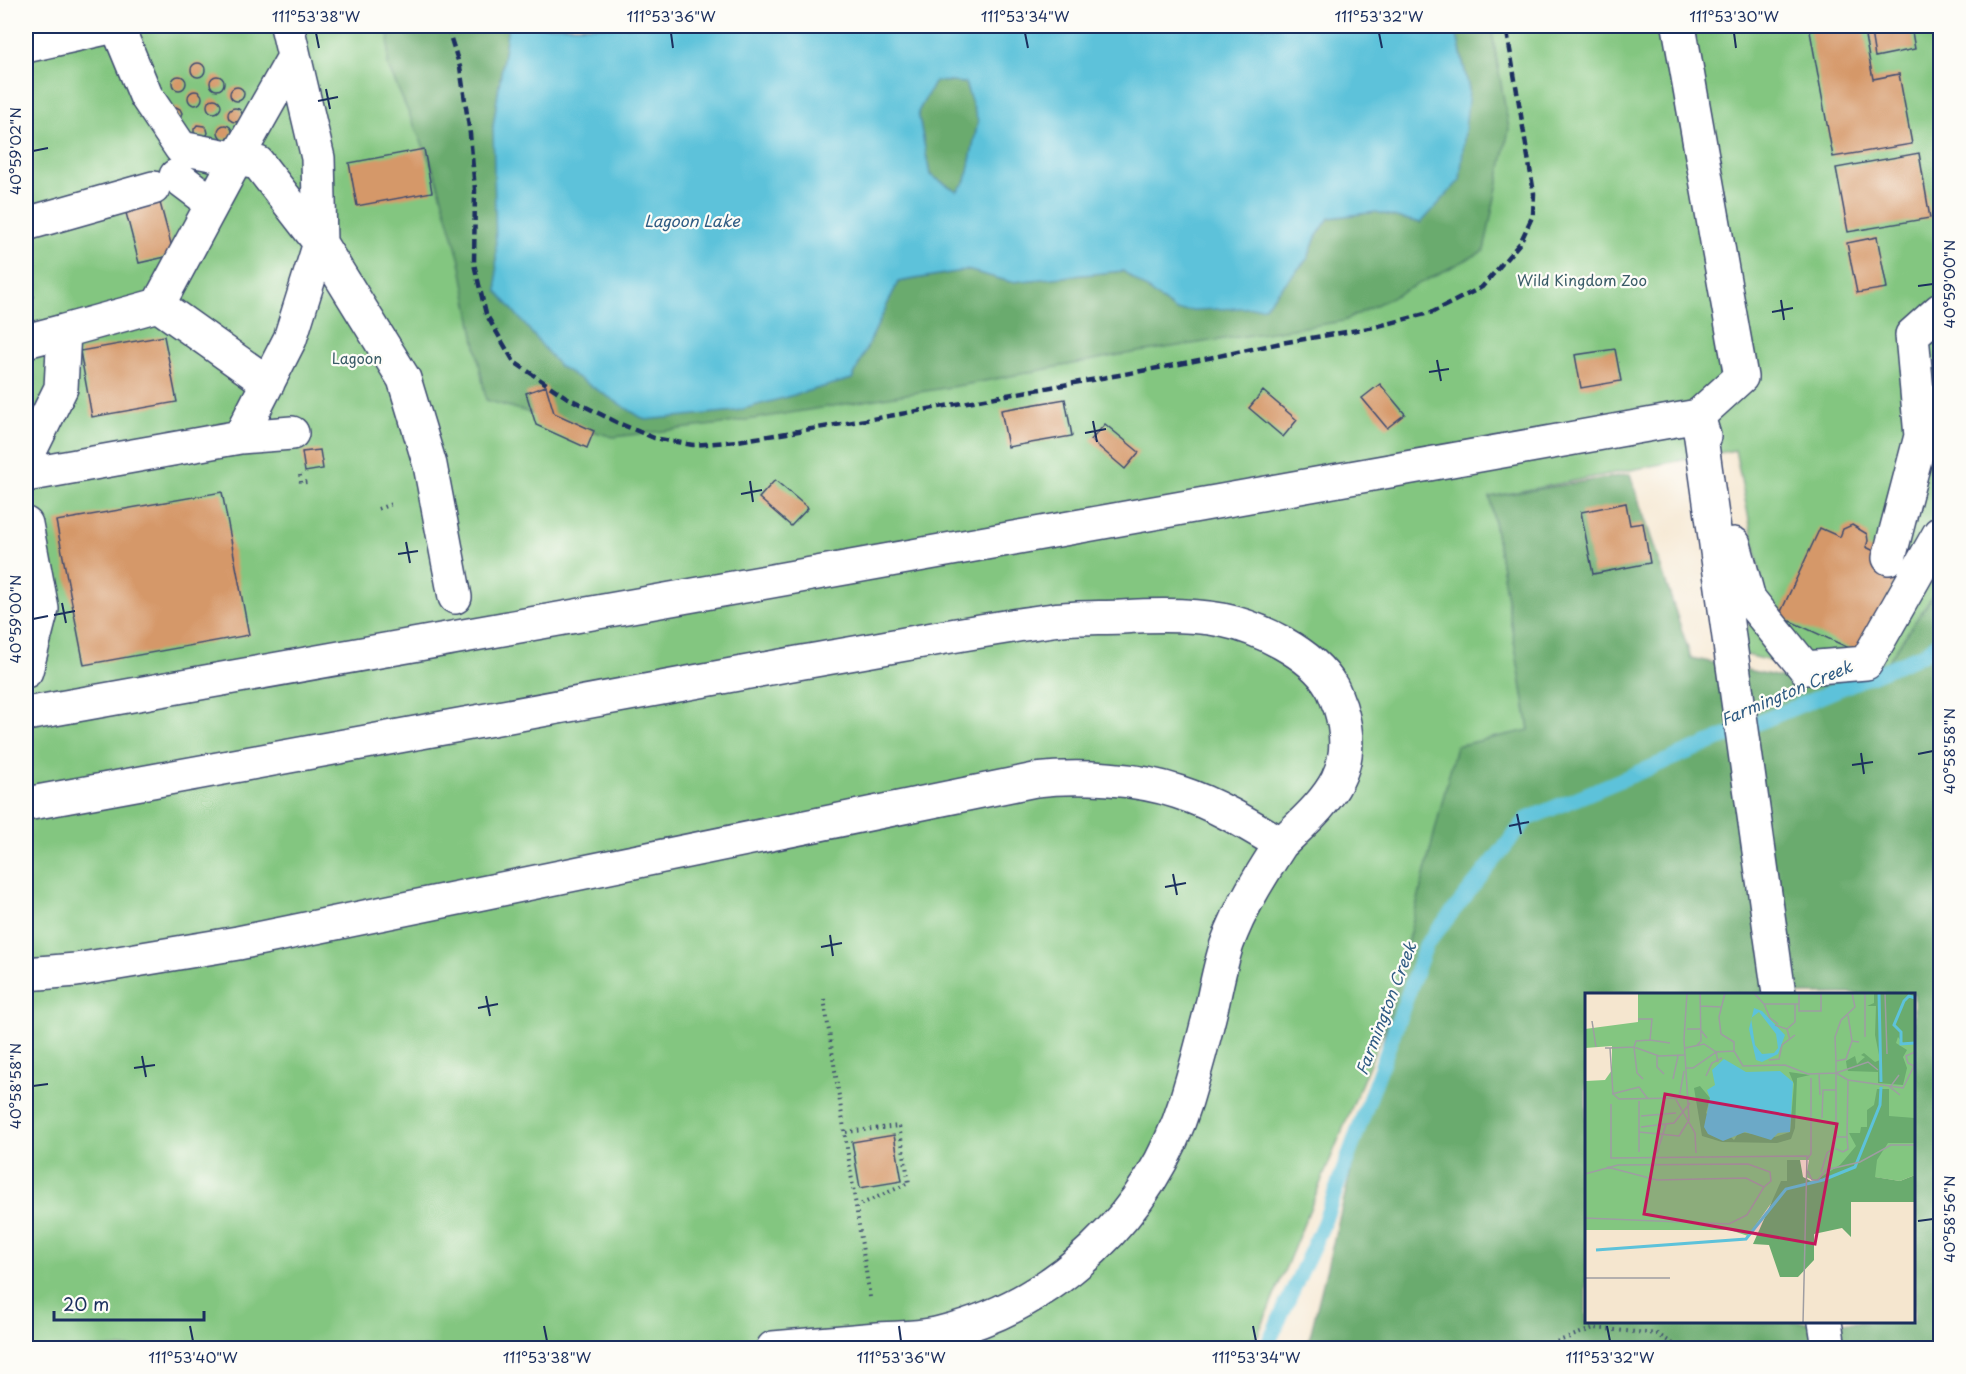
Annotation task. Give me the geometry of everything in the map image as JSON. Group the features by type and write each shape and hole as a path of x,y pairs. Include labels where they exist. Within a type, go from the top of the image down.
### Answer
{"street":[{"path":"26,46 116,26 146,96 181,147 258,162 320,243 404,379 430,465 455,597"},
{"path":"240,437 290,339 320,243 318,158 287,26"},
{"path":"26,714 1698,416 1741,377 1679,26"},
{"path":"26,341 158,305 294,57"},
{"path":"26,224 164,182 212,203"},
{"path":"158,305 268,383"},
{"path":"1889,558 1921,436 1912,335 1941,310"},
{"path":"26,459 61,388 64,331"},
{"path":"1698,416 1749,599 1804,668 1866,663 1941,534"},
{"path":"1698,416 1779,993"},
{"path":"26,475 240,437 292,433"},
{"path":"26,524 42,609 26,671"},
{"path":"26,804 985,629 1056,619 1134,616 1219,619 1247,626 1295,651 1314,666 1331,686 1341,710 1346,738 1345,764 1334,788 1281,844 1254,887 1228,944 1205,1034 1175,1131 1148,1186 1100,1244 1052,1283 994,1314 937,1334 773,1348"},
{"path":"26,974 76,970 238,943 1035,780 1063,777 1133,783 1176,791 1241,819 1281,844"},
{"path":"1825,1323 1829,1348"}],"path":[{"path":"824,999 876,1340"},
{"path":"846,1132 899,1126 909,1183 857,1206"},
{"path":"1540,1348 1594,1328 1657,1334 1680,1348"}],"green space":[{"path":"26,26 1940,26 1940,620 1886,690 1735,652 1764,594 1735,450 1490,497 1529,730 1484,786 1258,1335 1248,1348 26,1348"},
{"path":"389,26 508,26 493,127 852,379 898,282 967,270 1011,282 1123,271 1176,311 1308,258 1316,237 1329,218 1376,212 1421,223 1469,90 1455,26 1491,26 1509,129 1484,251 1344,321 1119,355 969,384 722,424 613,437 486,400 460,261 435,173 388,66"},
{"path":"935,81 965,83 978,121 966,182 957,191 930,175 918,112"},
{"path":"1630,474 1691,658 1818,685 1888,661 1940,585 1940,1268 1933,1271 1940,1313 1940,1348 1307,1348 1456,746 1529,730 1490,497"}],"water":[{"name":"Lagoon Lake","path":"508,26 1455,26 1469,90 1460,180 1421,223 1376,212 1329,218 1316,237 1308,258 1264,307 1176,311 1123,271 1011,282 967,270 898,282 852,379 736,411 645,420 559,366 497,291 493,127","holes":["935,81 965,83 978,121 966,181 957,191 930,175 918,112"]}],"building":[{"path":"1809,26 1863,26 1873,79 1899,74 1912,144 1833,157"},
{"path":"1870,26 1911,26 1915,49 1875,57"},
{"path":"195,63 201,63 205,70 201,77 195,77 191,73 191,67"},
{"path":"176,76 182,76 186,83 182,90 176,90 172,86 172,80"},
{"path":"214,76 220,76 224,83 220,90 214,90 210,86 210,80"},
{"path":"234,87 240,87 244,94 240,101 234,101 230,97 230,91"},
{"path":"192,91 198,91 202,98 198,105 192,105 188,101 188,95"},
{"path":"211,99 217,99 221,106 217,113 211,113 207,109 207,103"},
{"path":"176,107 182,113 179,120 171,108"},
{"path":"232,108 238,108 242,115 238,122 232,122 228,118 228,112"},
{"path":"197,125 207,129 206,137 194,134"},
{"path":"222,125 228,125 232,132 228,139 222,139 218,135 218,129"},
{"path":"424,149 432,192 357,206 349,163"},
{"path":"1919,153 1930,218 1848,232 1836,168"},
{"path":"159,199 174,255 139,263 125,209"},
{"path":"1877,237 1887,288 1857,293 1847,243"},
{"path":"26,267 34,297 26,300"},
{"path":"164,336 177,402 92,417 80,351"},
{"path":"1615,349 1621,381 1581,388 1575,355"},
{"path":"1380,384 1405,414 1387,428 1362,398"},
{"path":"546,386 554,413 594,431 587,448 536,425 526,393"},
{"path":"1263,391 1297,420 1283,437 1249,408"},
{"path":"1065,399 1072,436 1008,447 1001,410"},
{"path":"1105,424 1139,452 1125,469 1091,440"},
{"path":"320,450 323,469 305,472 302,452"},
{"path":"775,480 808,508 791,526 759,498"},
{"path":"222,492 249,635 84,665 56,521"},
{"path":"1626,503 1630,525 1643,523 1650,563 1593,574 1581,512"},
{"path":"1852,525 1867,534 1866,547 1903,565 1862,654 1779,616 1820,528 1840,537 1843,529"},
{"path":"894,1135 902,1181 860,1188 852,1142"}],"waterway":[{"name":"Farmington Creek","path":"1266,1348 1323,1225 1426,945 1527,819 1923,654 1940,641"}],"railway":[{"path":"447,26 460,67 470,134 475,190 474,264 486,314 514,362 566,397 616,422 654,438 693,445 738,441 878,418 1375,327 1433,312 1482,287 1520,243 1533,215 1534,193 1506,26"}],"park label":[{"name":"Wild Kingdom Zoo","path":"1582,279"},
{"name":"Lagoon","path":"357,357"}]}
